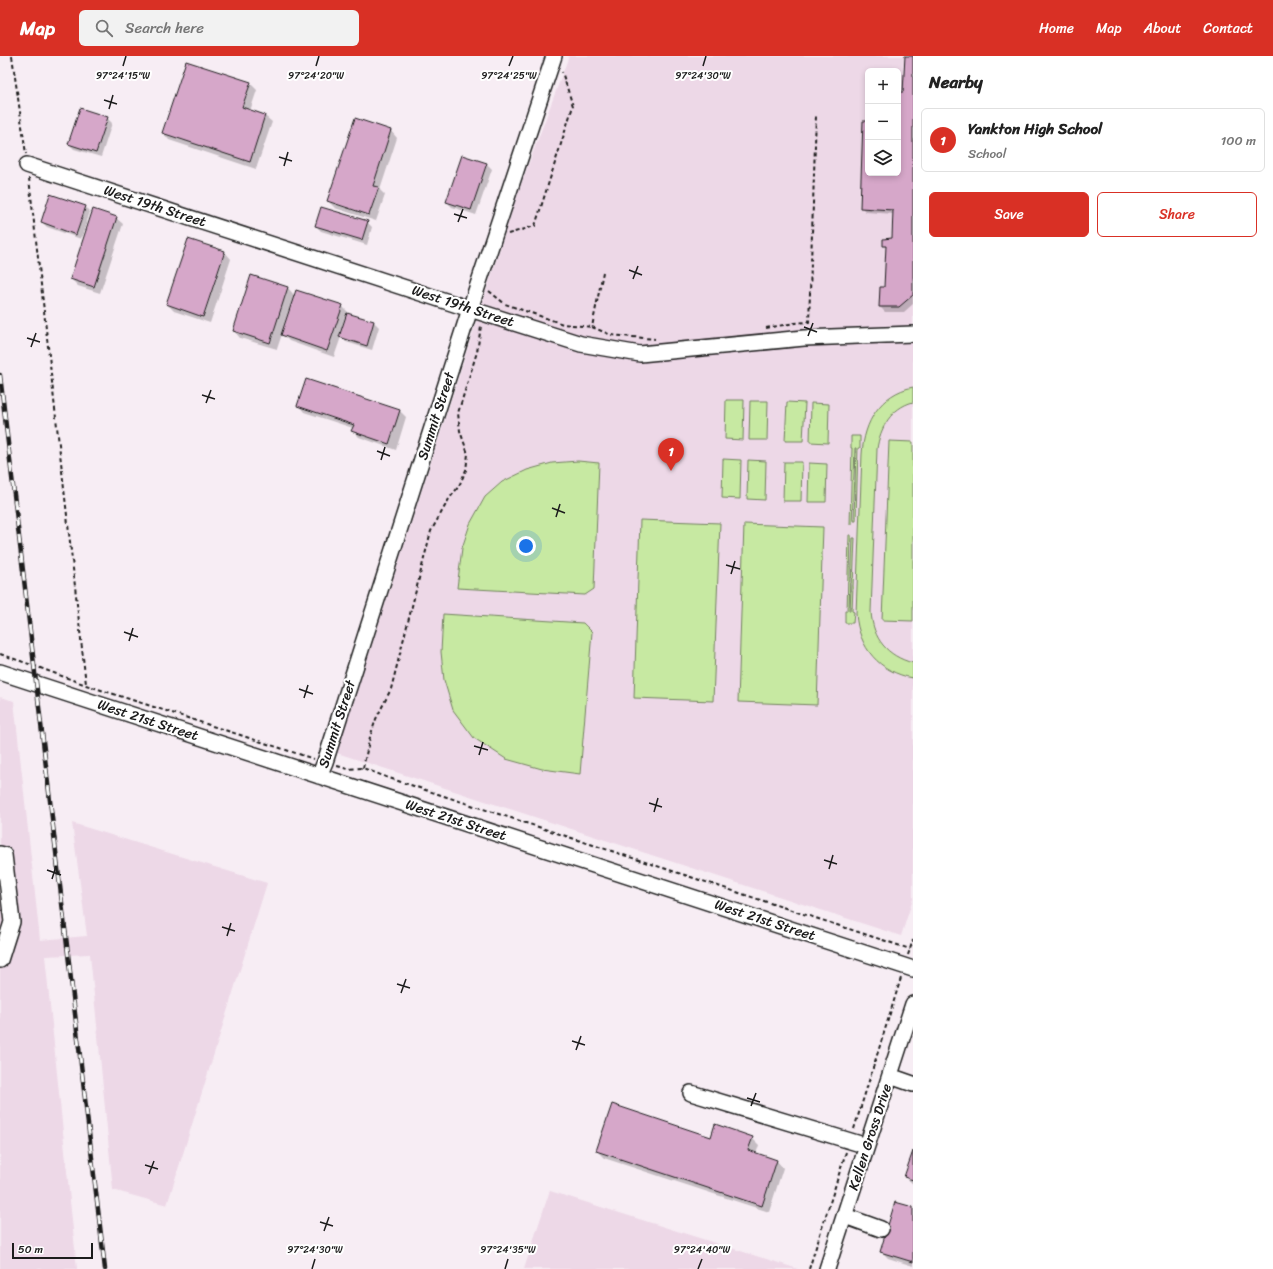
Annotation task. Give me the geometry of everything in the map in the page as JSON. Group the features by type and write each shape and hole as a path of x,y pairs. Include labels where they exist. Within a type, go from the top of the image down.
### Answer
{"street":[{"name":"Summit Street","path":"322,769 476,311 554,56"},
{"name":"West 19th Street","path":"27,165 581,344 640,354 804,338 913,334"},
{"name":"West 21st Street","path":"0,672 322,769 909,967"},
{"path":"0,854 4,855 12,922 0,960"},
{"name":"Kellen Gross Drive","path":"827,1269 913,1004"},
{"path":"890,1076 913,1084"},
{"path":"691,1093 867,1146"},
{"path":"844,1216 882,1229"}],"path":[{"path":"12,56 27,165 86,685"},
{"path":"505,239 508,234 535,226 573,106 561,70"},
{"path":"761,328 810,322 816,115"},
{"path":"592,327 603,272"},
{"path":"488,291 505,304 563,324 592,327 610,335 661,339"},
{"path":"363,768 376,719 391,689 431,531 449,499 459,486 466,470 468,454 460,431 458,413 477,352 476,311"},
{"path":"0,654 322,769 363,768 394,780 910,949"},
{"path":"809,1269 850,1140 909,967 910,949 913,940"}],"shaded area":[{"path":"569,56 913,56 913,899 901,936 337,753 519,190"},
{"path":"0,697 14,701 40,940 87,936 72,823 267,883 167,1205 113,1190 90,954 45,956 77,1269 0,1269"},
{"path":"550,1191 798,1269 524,1269"}],"green space":[{"path":"913,387 913,402 899,409 888,420 884,426 877,449 871,612 872,622 878,638 883,645 896,656 913,663 913,678 890,670 873,656 866,648 861,638 856,614 863,442 870,421 883,403 891,396"},
{"path":"726,400 744,400 743,440 725,439"},
{"path":"750,401 768,401 767,440 749,440"},
{"path":"787,402 805,403 803,441 785,441"},
{"path":"811,403 829,404 828,443 810,442"},
{"path":"851,436 860,436 860,448 858,448 856,521 854,521 855,448 852,524 850,525 852,448"},
{"path":"889,441 913,442 913,621 882,620"},
{"path":"723,459 741,460 740,499 722,498"},
{"path":"748,460 766,461 765,500 747,499"},
{"path":"578,461 599,463 594,589 585,595 457,588 462,548 470,524 485,497 502,482 527,470 552,463"},
{"path":"784,462 802,462 801,501 783,501"},
{"path":"809,463 827,464 826,502 808,502"},
{"path":"640,520 720,523 713,701 634,698"},
{"path":"744,524 823,527 817,705 738,702"},
{"path":"849,535 851,535 849,611 853,538 855,538 852,611 854,612 853,623 845,623 845,611 847,611"},
{"path":"443,614 583,623 592,632 580,774 542,769 506,759 474,738 453,710 444,680 441,652"}],"building":[{"path":"905,56 913,56 913,295 899,307 879,307 880,287 884,287 886,246 883,246 883,239 892,238 893,210 860,208 863,121 865,121 865,176 901,176 901,92 903,92"},
{"path":"186,61 251,82 242,107 265,115 250,162 162,133"},
{"path":"80,108 108,117 96,153 68,144"},
{"path":"355,118 391,130 373,186 379,187 369,215 327,201"},
{"path":"462,155 487,163 471,210 446,202"},
{"path":"50,194 86,206 76,235 41,222"},
{"path":"321,207 368,221 362,240 315,226"},
{"path":"93,209 117,217 94,287 70,279"},
{"path":"188,239 225,251 203,317 166,304"},
{"path":"251,275 288,287 270,343 233,331"},
{"path":"296,290 343,305 327,351 281,335"},
{"path":"347,313 374,321 367,346 339,337"},
{"path":"306,379 400,410 389,444 351,431 354,425 297,406"},
{"path":"612,1104 711,1137 715,1124 753,1137 748,1150 777,1160 762,1206 596,1151"},
{"path":"913,1151 913,1180 904,1177"},
{"path":"895,1202 913,1207 913,1262 880,1252"}],"railway":[{"path":"0,375 105,1269"}],"place":[{"name":"Yankton High School","path":"671,471"}]}
